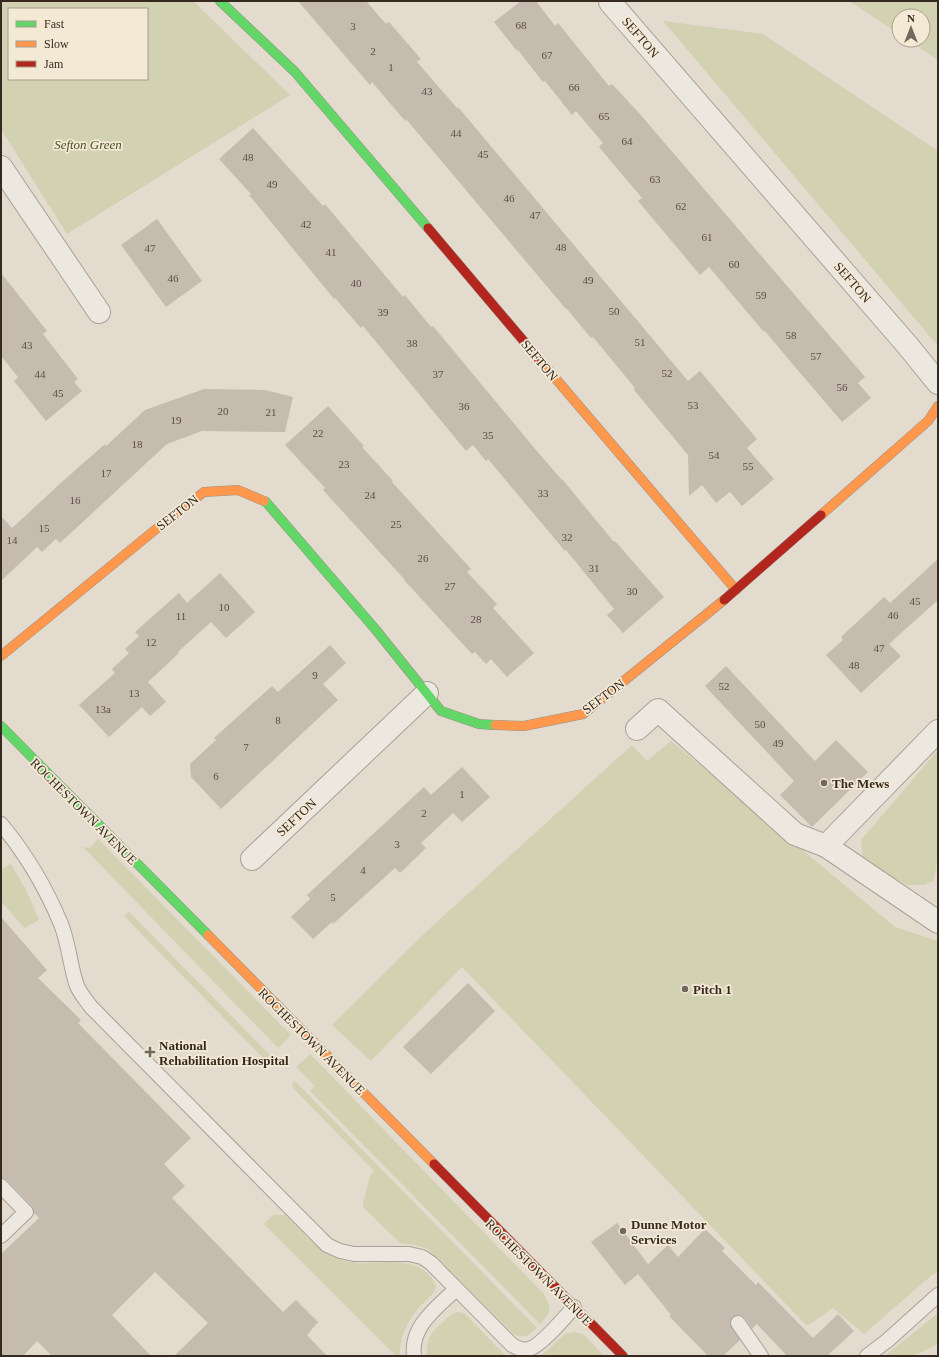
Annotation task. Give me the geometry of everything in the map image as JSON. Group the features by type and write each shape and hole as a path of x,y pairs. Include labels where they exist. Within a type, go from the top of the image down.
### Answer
{"street":[{"name":"SEFTON","path":"220,1 295,72 736,590"},
{"name":"SEFTON","path":"610,2 938,383"},
{"path":"1,168 98,312"},
{"name":"SEFTON","path":"1,656 172,516 204,492 238,490 266,502 376,630 441,710 479,724 524,726 583,714 736,590 928,421 938,406"},
{"name":"SEFTON","path":"252,859 427,693"},
{"path":"637,729 658,710 795,834 826,846 938,922"},
{"name":"ROCHESTOWN AVENUE","path":"1,726 623,1356"},
{"path":"826,846 938,731"}],"lane":[{"path":"1,824 31,866 58,918 70,954 78,987 91,1007 164,1086 253,1177 327,1245 340,1251 354,1254 409,1254 422,1257 431,1263 512,1345 519,1350 529,1350 537,1345 574,1307"},
{"path":"1,1186 26,1212 1,1236"},
{"path":"414,1356 414,1341 418,1329 425,1319 456,1289"},
{"path":"867,1356 888,1340 938,1294"},
{"path":"738,1323 761,1356"}],"green space":[{"name":"Sefton Green","path":"1,1 193,1 290,95 67,234 1,129"},
{"path":"849,1 938,1 938,60 920,48 931,48 931,8 891,8 891,29"},
{"path":"663,21 763,34 938,151 938,346"},
{"path":"671,741 895,927 938,941 938,1272 932,1275 864,1334 833,1308 807,1326 462,967 371,1061 332,1025 428,930 632,745 647,761"},
{"path":"938,750 938,854 934,881 924,885 907,885 880,870 863,858 861,840"},
{"path":"98,839 291,1035 278,1048 83,847 90,848"},
{"path":"11,864 27,892 39,920 24,928 1,901 1,869"},
{"path":"129,912 270,1055 266,1061 124,916"},
{"path":"310,1054 544,1294 550,1310 540,1324 310,1091 315,1086 296,1067"},
{"path":"294,1080 537,1328 524,1336 514,1334 428,1249 400,1243 363,1207 370,1176 374,1171 292,1087"},
{"path":"273,1215 285,1215 321,1250 336,1258 357,1263 391,1262 413,1265 422,1269 430,1276 436,1286 435,1290 409,1321 402,1337 399,1356 396,1356 264,1224"},
{"path":"457,1312 464,1313 506,1356 427,1356 428,1341 432,1334 449,1316"},
{"path":"938,1313 938,1344 912,1356 885,1356"},
{"path":"574,1332 583,1334 604,1356 541,1356 565,1334"}],"building":[{"path":"298,1 366,1 386,24 389,22 421,59 417,62 457,108 458,107 688,381 700,371 757,439 747,448 774,479 742,506 730,492 716,503 702,485 689,496 688,455 634,390 635,388 593,337 591,338 566,309 406,119 405,121 372,82 370,85"},
{"path":"521,1 536,1 555,26 558,23 609,86 612,84 639,113 865,377 858,383 871,398 842,422 709,267 700,275 638,201 642,198 599,147 603,143 576,111 572,115 494,22"},
{"path":"253,128 323,206 325,204 403,297 405,295 431,327 433,326 614,542 615,541 664,597 623,633 607,615 614,609 566,550 565,551 488,459 486,461 473,445 466,451 363,326 361,328 335,298 334,299 249,195 251,194 219,159"},
{"path":"157,219 202,281 166,307 121,245"},
{"path":"1,273 47,331 43,334 78,379 74,382 82,391 46,421 14,381 18,377 1,356"},
{"path":"204,389 265,390 293,397 285,432 202,431 167,444 60,543 56,539 42,552 37,547 1,581 1,516 12,528 63,481 105,444 106,446 145,410"},
{"path":"328,406 364,446 362,447 393,481 392,482 471,569 467,572 497,604 493,608 534,653 507,677 491,659 486,664 475,652 472,654 323,490 325,488 285,445"},
{"path":"938,559 938,600 889,644 901,656 861,693 826,655 843,640 841,637 884,597 890,603"},
{"path":"220,573 255,612 226,638 211,622 148,682 166,702 150,716 142,707 109,737 79,705 115,673 112,669 129,653 125,649 139,636 135,632 179,593 187,603"},
{"path":"330,645 346,663 323,684 338,700 221,809 191,777 190,764 216,740 214,738 272,686 278,692"},
{"path":"726,666 815,761 836,740 868,772 812,827 780,795 794,781 705,686"},
{"path":"462,767 490,797 462,822 453,813 421,843 426,848 400,873 395,868 333,924 332,922 313,939 291,917 310,899 307,895 424,787 431,795"},
{"path":"1,917 47,970 38,978 81,1020 78,1023 191,1138 164,1164 185,1186 172,1198 283,1312 296,1300 318,1322 307,1335 327,1356 174,1356 208,1323 155,1272 112,1315 151,1356 52,1356 37,1341 23,1356 1,1356 1,1254 39,1218 34,1213 32,1206 7,1180 1,1178"},
{"path":"468,983 495,1011 431,1074 403,1047"},
{"path":"617,1223 648,1264 668,1245 678,1257 705,1229 725,1248 722,1251 756,1285 758,1282 813,1338 838,1314 854,1331 829,1354 830,1356 787,1356 757,1324 752,1329 745,1318 741,1315 737,1315 731,1319 730,1324 740,1340 723,1356 708,1356 669,1316 671,1315 638,1274 625,1285 591,1242"}],"traffic: fast":[{"path":"220,1 295,72 428,228"},
{"path":"264,501 376,630 441,711 479,724 495,725"},
{"path":"1,726 208,935"}],"traffic: slow":[{"path":"538,358 736,590"},
{"path":"821,515 928,421 938,406"},
{"path":"1,656 172,516 204,492 238,490 264,501"},
{"path":"495,725 524,726 583,714 724,600"},
{"path":"208,935 434,1164"}],"traffic: jam":[{"path":"428,228 538,358"},
{"path":"724,600 821,515"},
{"path":"434,1164 623,1356"}],"place":[{"name":"The Mews","path":"824,783"},
{"name":"Pitch 1","path":"685,989"},
{"name":"National Rehabilitation Hospital","path":"150,1052"},
{"name":"Dunne Motor Services","path":"623,1231"}]}
